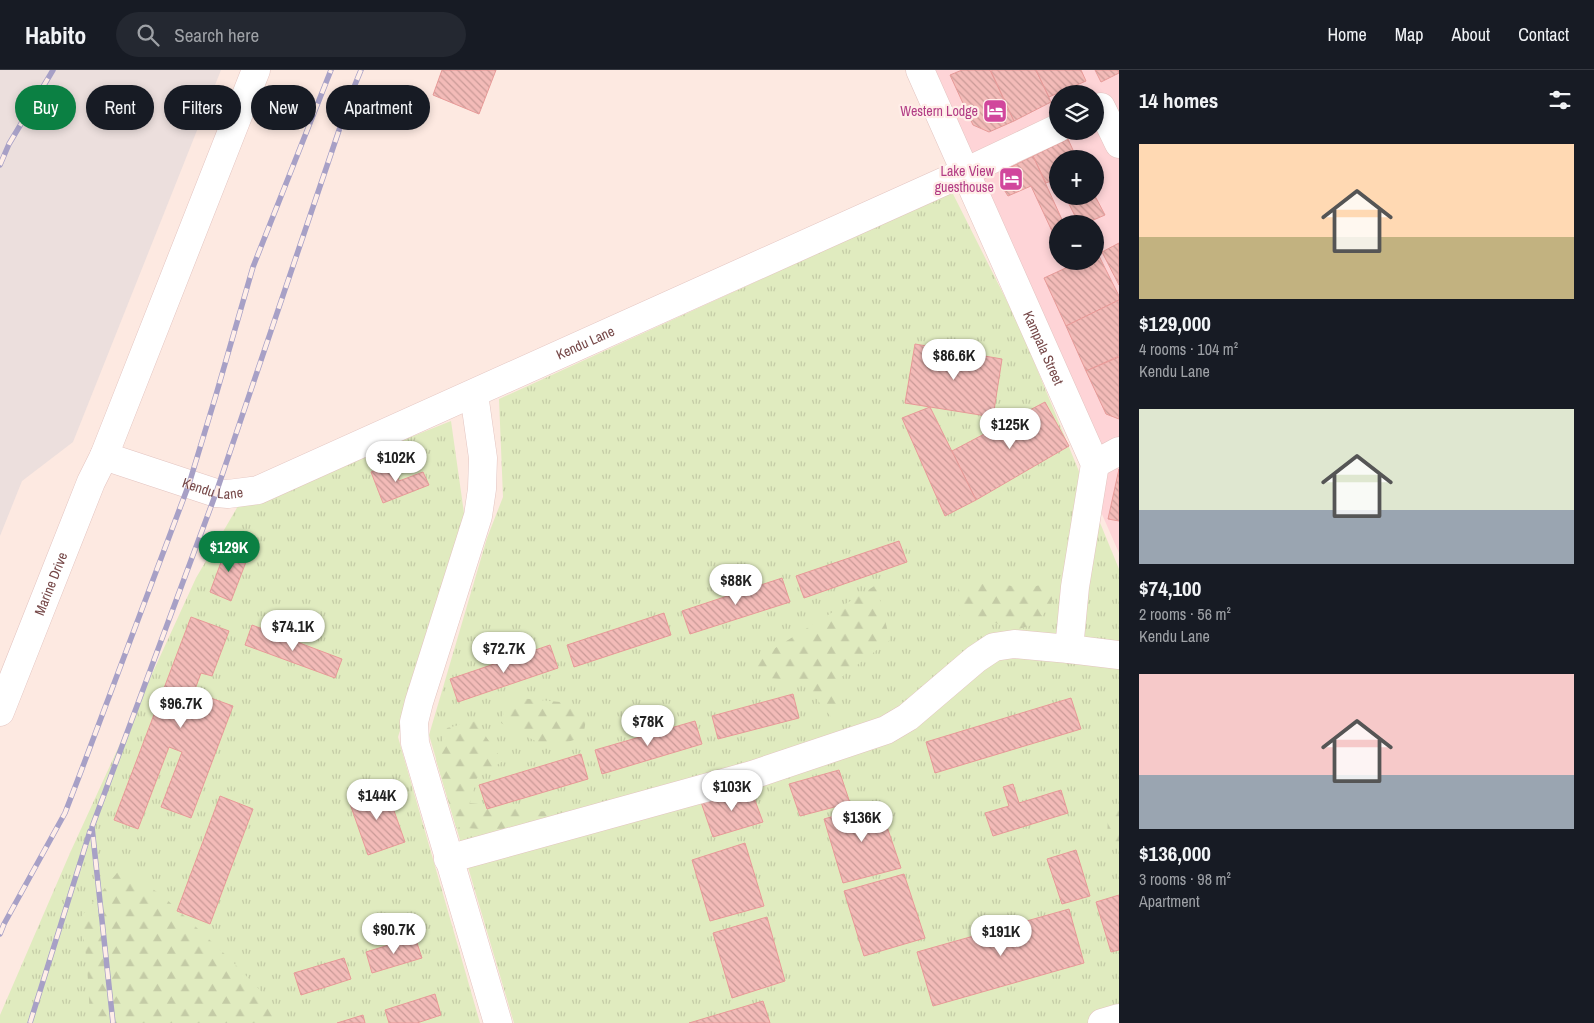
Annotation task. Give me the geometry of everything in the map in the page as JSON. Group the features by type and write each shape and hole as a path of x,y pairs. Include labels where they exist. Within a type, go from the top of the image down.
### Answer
{"street":[{"name":"Marine Drive","path":"0,712 91,482 104,456 256,70"},
{"name":"Kampala Street","path":"920,70 1095,464"},
{"path":"1105,104 1119,144"},
{"name":"Kendu Lane","path":"104,456 216,493 228,494 258,490 965,172 1049,132"},
{"path":"474,394 482,458 482,489 478,516 414,722 415,743 498,1023"},
{"path":"1069,649 1075,587 1095,464 1119,451"},
{"path":"448,859 752,775 886,730 908,717 976,659 994,647 1014,644 1119,655"},
{"path":"1102,1023 1119,1018"}],"shaded area":[{"path":"0,70 221,70 215,85 164,85 164,130 197,130 73,442 22,481 0,536"},
{"path":"910,70 1119,70 1119,553 1019,325"}],"green space":[{"path":"952,192 1019,325 1119,569 1119,1023 514,1023 429,735 487,538 503,497 499,399"},
{"path":"451,421 465,520 398,737 480,1023 0,1023 0,1015 70,853 196,578 238,506"},
{"path":"1055,581 1051,606 1032,625 1012,631 988,619 959,616 958,585 998,583 1025,589"},
{"path":"876,585 890,640 836,681 841,699 836,723 802,681 768,678 751,663"},
{"path":"508,697 560,702 587,714 583,737 549,748 501,723"},
{"path":"475,721 503,761 477,778 470,803 557,813 499,831 456,827 436,760 447,728"},
{"path":"1119,810 1119,849 1107,843 1108,813"},
{"path":"121,868 163,896 231,960 272,1003 278,1023 96,1023 90,1017 87,964 81,917"}],"building":[{"path":"442,70 496,70 479,114 433,95"},
{"path":"962,70 990,70 1014,121 989,132 973,125 950,75"},
{"path":"1036,70 1049,98 1049,103 1014,121 991,71"},
{"path":"1036,70 1081,70 1086,81 1077,85 1049,85 1049,97"},
{"path":"1095,70 1119,70 1119,73 1101,82"},
{"path":"1066,140 1068,140 1073,150 1049,150 1049,182 1046,183 1033,156"},
{"path":"1033,156 1049,191 1049,205 1055,205 1060,215 1049,215 1049,225 1031,186 1008,196 1001,185 1005,170"},
{"path":"1070,205 1100,205 1105,215 1104,215 1074,215"},
{"path":"1119,243 1119,285 1104,256 1104,251"},
{"path":"1104,266 1119,296 1119,300 1066,326 1044,278 1061,270 1104,270"},
{"path":"1119,300 1119,356 1086,371 1066,326"},
{"path":"915,344 1002,359 993,417 905,403"},
{"path":"1119,357 1119,419 1106,414 1086,371"},
{"path":"1045,402 1069,446 976,500 952,451"},
{"path":"930,407 976,500 945,516 902,418"},
{"path":"392,464 399,481 423,472 429,485 383,503 371,472"},
{"path":"1119,469 1119,521 1108,519"},
{"path":"899,541 907,562 804,598 796,576"},
{"path":"227,546 249,554 231,601 210,592"},
{"path":"782,578 790,602 690,634 682,611"},
{"path":"664,613 671,635 574,667 567,645"},
{"path":"191,617 229,631 212,676 201,673 194,692 233,706 191,818 161,807 182,752 169,747 138,829 114,820"},
{"path":"252,625 342,659 335,678 245,645"},
{"path":"550,645 558,668 458,702 450,679"},
{"path":"793,694 799,718 718,739 712,716"},
{"path":"1071,698 1081,729 935,773 926,742"},
{"path":"695,721 702,744 602,774 595,750"},
{"path":"581,754 588,779 487,809 479,785"},
{"path":"839,770 850,803 800,816 789,784"},
{"path":"1013,784 1019,803 1061,790 1068,813 993,836 985,813 1009,806 1003,787"},
{"path":"750,787 763,822 713,837 701,802"},
{"path":"386,788 405,842 368,855 349,801"},
{"path":"220,796 253,809 210,924 177,911"},
{"path":"879,803 901,868 843,883 824,819"},
{"path":"745,843 764,906 710,921 692,860"},
{"path":"1076,850 1090,896 1062,904 1047,859"},
{"path":"904,874 925,938 864,956 844,891"},
{"path":"1119,895 1119,950 1111,952 1096,902"},
{"path":"1069,909 1084,963 933,1006 917,952"},
{"path":"767,917 785,981 732,998 713,933"},
{"path":"415,937 422,958 372,973 366,952"},
{"path":"344,958 351,979 301,995 294,973"},
{"path":"435,994 441,1015 417,1023 389,1023 385,1010"},
{"path":"763,1001 770,1023 689,1023"},
{"path":"363,1015 365,1023 337,1023"}],"railway":[{"path":"0,165 9,144 53,70"},
{"path":"0,934 65,813 80,774 189,484 253,267 331,70"},
{"path":"113,1023 92,827 216,493 361,70"},
{"path":"30,1023 90,831"}],"place":[{"name":"Western Lodge","path":"995,111"},
{"name":"Lake View guesthouse","path":"1011,179"}]}
